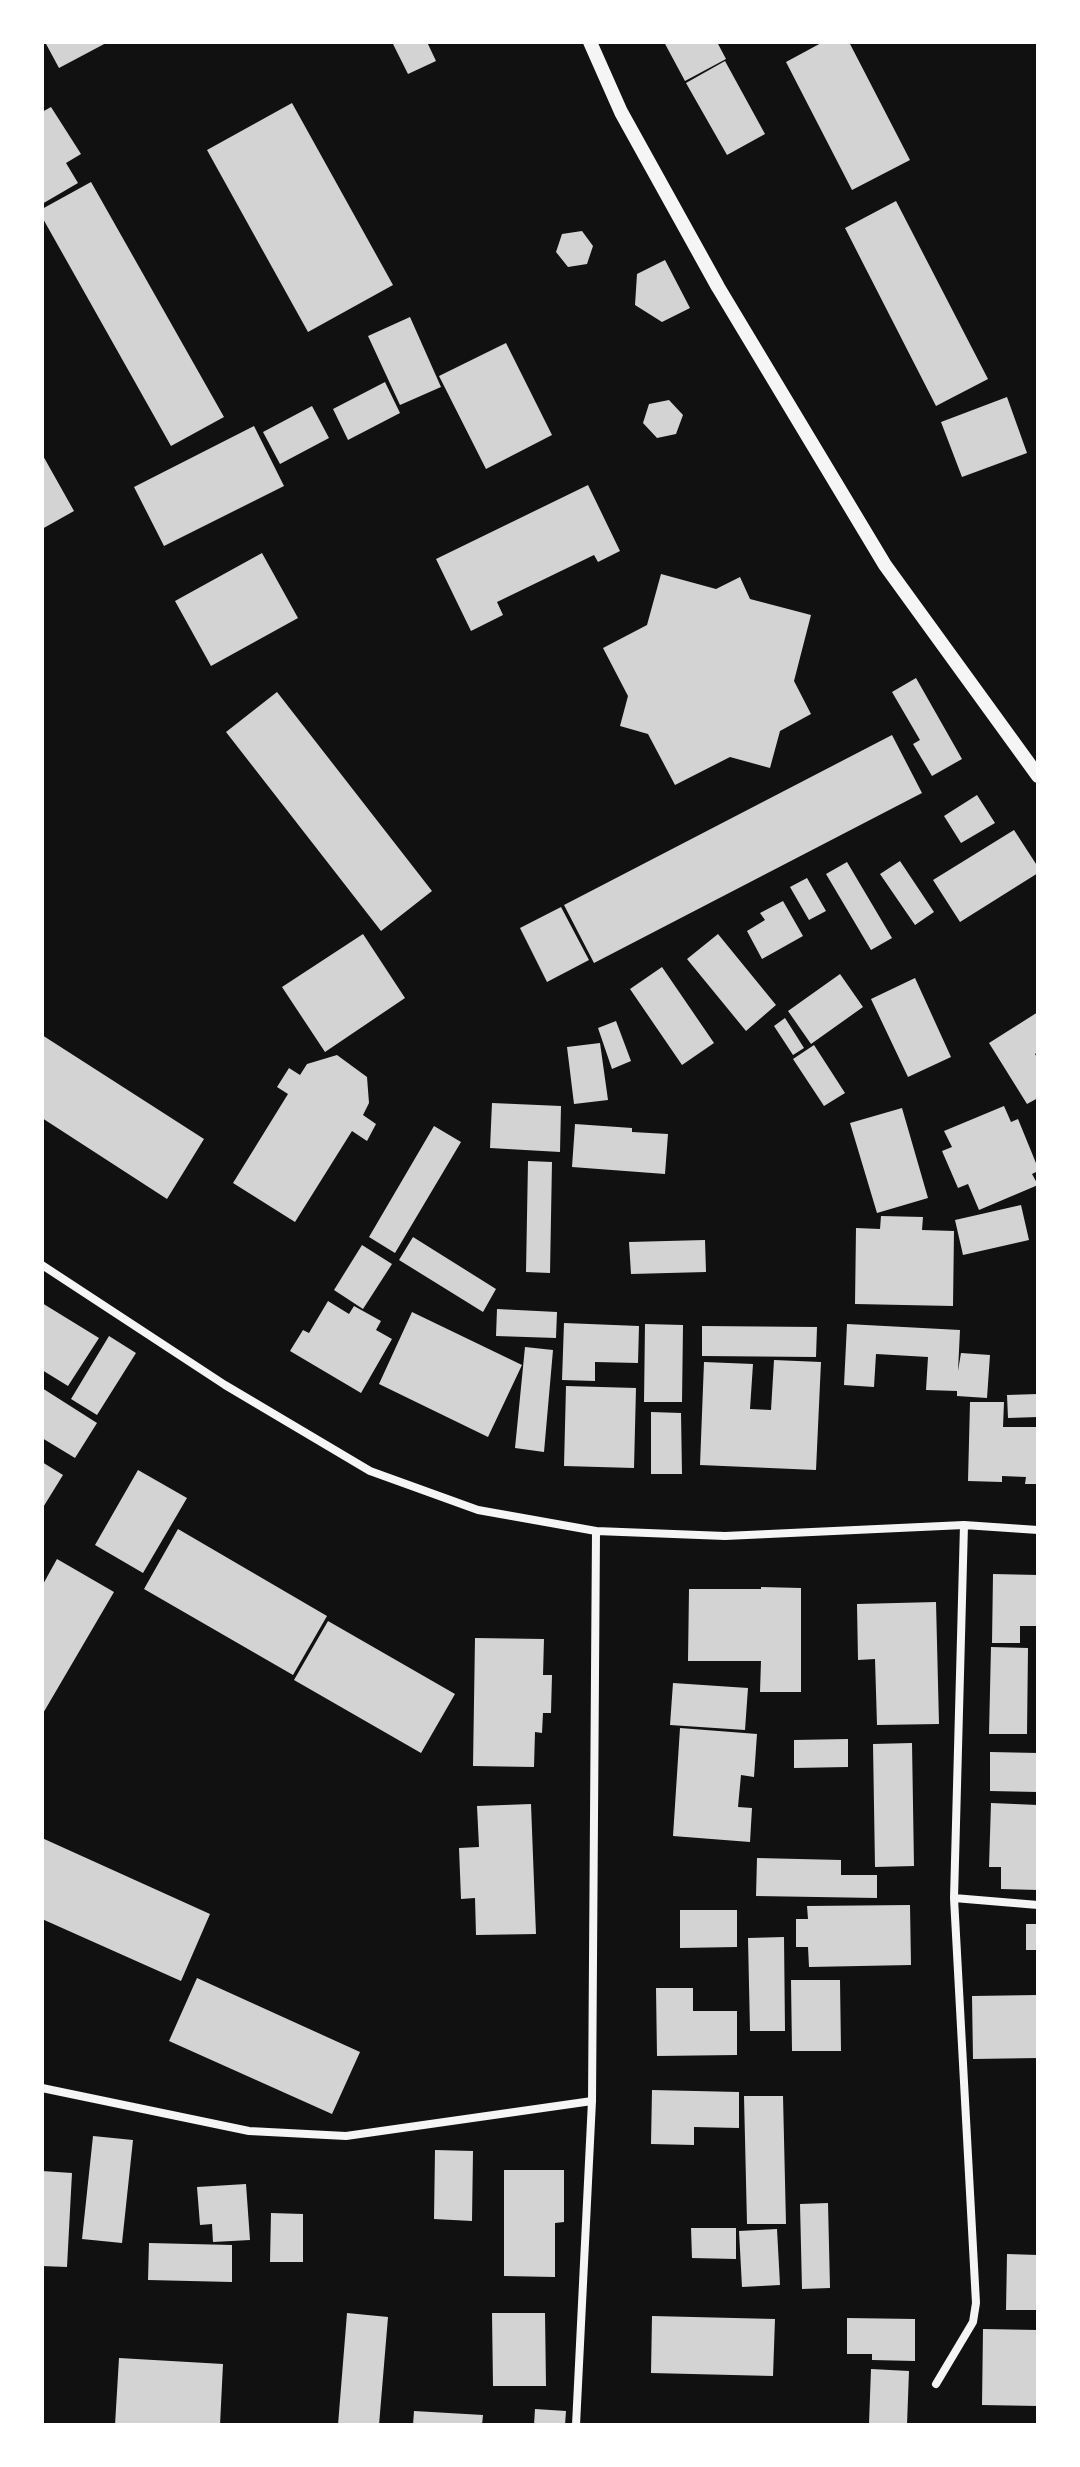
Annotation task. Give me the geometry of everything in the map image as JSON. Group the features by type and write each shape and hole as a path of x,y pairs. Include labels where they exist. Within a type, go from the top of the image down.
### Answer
{"street":[{"path":"590,42 621,112 718,287 885,565 1038,774"},
{"path":"42,1265 225,1385 370,1471 478,1510 596,1531 725,1536 964,1525 1038,1530"},
{"path":"936,2384 973,2322 976,2303 954,1898 964,1525"},
{"path":"576,2425 592,2101 596,1531"},
{"path":"954,1898 1038,1905"},
{"path":"42,2088 249,2131 346,2136 592,2101"}],"building":[{"path":"45,42 108,42 59,68"},
{"path":"392,42 427,42 436,61 408,74"},
{"path":"664,42 717,42 726,59 685,81"},
{"path":"823,42 849,42 910,160 852,190 786,62"},
{"path":"725,61 765,134 727,155 686,83"},
{"path":"292,103 393,285 308,332 207,150"},
{"path":"51,107 81,154 66,163 78,183 42,204 42,112"},
{"path":"91,182 224,417 171,446 42,217 42,209"},
{"path":"896,201 988,379 936,406 845,228"},
{"path":"582,231 593,246 587,264 568,267 556,252 562,234"},
{"path":"665,260 690,308 662,322 635,305 637,274"},
{"path":"410,317 441,387 400,405 368,336"},
{"path":"506,343 552,435 486,469 439,376"},
{"path":"385,382 400,413 348,440 333,409"},
{"path":"1007,397 1027,453 962,477 941,422"},
{"path":"669,400 683,415 676,434 657,438 643,423 649,404"},
{"path":"312,406 329,438 280,464 263,432"},
{"path":"254,426 284,486 164,546 134,487"},
{"path":"42,454 74,511 42,529"},
{"path":"588,485 620,551 598,562 594,555 497,602 503,615 471,631 436,559"},
{"path":"262,553 298,618 211,666 175,601"},
{"path":"661,574 716,589 740,577 750,599 811,615 794,681 811,714 780,731 770,768 730,757 675,785 648,734 620,726 628,696 603,648 647,625"},
{"path":"916,678 962,759 932,776 913,744 920,740 892,692"},
{"path":"277,692 432,891 381,931 226,732"},
{"path":"892,735 922,793 594,963 564,905"},
{"path":"977,795 995,823 961,843 944,816"},
{"path":"1014,830 1038,867 1038,873 960,922 933,880"},
{"path":"900,861 934,912 915,925 880,874"},
{"path":"847,862 892,938 871,950 826,874"},
{"path":"807,878 826,911 809,920 790,887"},
{"path":"783,901 803,936 762,959 747,931 765,920 760,913"},
{"path":"561,907 589,960 547,982 520,928"},
{"path":"363,934 405,998 325,1052 282,987"},
{"path":"718,934 776,1005 746,1031 687,959"},
{"path":"662,967 714,1043 682,1065 630,989"},
{"path":"840,974 863,1007 811,1044 788,1011"},
{"path":"915,978 951,1057 908,1077 871,999"},
{"path":"1038,1012 1038,1052 1035,1054 1038,1059 1038,1098 1027,1104 989,1043"},
{"path":"785,1018 804,1048 793,1055 774,1026"},
{"path":"616,1021 631,1061 612,1069 598,1028"},
{"path":"42,1035 204,1139 167,1199 42,1118"},
{"path":"600,1043 608,1100 574,1104 567,1047"},
{"path":"814,1045 845,1093 824,1106 793,1059"},
{"path":"337,1055 367,1077 369,1103 363,1115 376,1124 367,1141 352,1131 295,1222 233,1183 288,1094 277,1087 289,1068 300,1075 307,1064"},
{"path":"492,1103 561,1106 560,1152 490,1148"},
{"path":"1004,1106 1011,1122 1018,1119 1038,1168 1032,1174 1038,1185 979,1210 968,1184 958,1188 942,1151 952,1147 944,1131"},
{"path":"902,1108 928,1198 877,1213 850,1123"},
{"path":"575,1124 668,1134 665,1174 572,1167"},
{"path":"434,1126 461,1142 395,1253 369,1237"},
{"path":"528,1161 552,1162 550,1273 526,1272"},
{"path":"1021,1205 1029,1240 963,1255 955,1220"},
{"path":"881,1216 923,1217 922,1230 954,1231 953,1306 855,1304 856,1228 880,1229"},
{"path":"413,1237 496,1289 483,1312 399,1260"},
{"path":"705,1240 706,1272 631,1274 629,1242"},
{"path":"362,1245 392,1264 363,1309 334,1290"},
{"path":"328,1301 349,1314 354,1306 381,1321 376,1330 392,1339 361,1393 290,1351 303,1330 309,1333"},
{"path":"42,1303 99,1338 68,1386 42,1370"},
{"path":"497,1309 557,1312 556,1338 496,1336"},
{"path":"412,1312 522,1365 488,1437 379,1384"},
{"path":"564,1323 639,1326 638,1363 595,1362 595,1381 562,1380"},
{"path":"645,1324 683,1325 682,1402 644,1402"},
{"path":"847,1324 960,1330 958,1371 961,1353 990,1355 987,1398 957,1396 957,1391 926,1390 928,1357 876,1354 874,1387 844,1385"},
{"path":"702,1326 817,1327 816,1357 702,1356"},
{"path":"109,1336 136,1353 97,1415 71,1399"},
{"path":"525,1347 553,1350 544,1452 515,1448"},
{"path":"774,1360 821,1362 816,1470 700,1465 704,1362 753,1364 750,1409 771,1410"},
{"path":"566,1386 636,1388 634,1468 564,1466"},
{"path":"42,1388 97,1423 75,1458 42,1438"},
{"path":"1038,1394 1038,1417 1008,1418 1007,1395"},
{"path":"970,1402 1004,1402 1003,1427 1038,1427 1038,1484 1025,1484 1026,1477 1002,1476 1002,1482 968,1481"},
{"path":"651,1412 681,1413 682,1474 651,1474"},
{"path":"42,1462 63,1475 42,1509"},
{"path":"138,1470 187,1498 143,1573 95,1545"},
{"path":"178,1529 327,1616 293,1675 144,1589"},
{"path":"57,1559 114,1592 42,1715 42,1586"},
{"path":"993,1574 1038,1575 1038,1626 1020,1626 1020,1643 992,1643"},
{"path":"801,1588 801,1692 760,1692 761,1661 688,1661 689,1589"},
{"path":"936,1602 939,1724 877,1725 875,1659 858,1660 857,1604"},
{"path":"328,1621 455,1694 421,1753 294,1680"},
{"path":"475,1638 544,1639 543,1675 552,1675 551,1713 543,1713 542,1733 535,1732 534,1767 473,1766"},
{"path":"991,1647 1028,1648 1027,1734 989,1734"},
{"path":"673,1683 748,1688 745,1730 670,1725"},
{"path":"680,1728 757,1734 754,1777 741,1775 738,1807 752,1808 750,1842 673,1836"},
{"path":"848,1739 848,1767 794,1768 794,1740"},
{"path":"912,1743 914,1866 875,1867 873,1744"},
{"path":"990,1752 1038,1753 1038,1792 990,1791"},
{"path":"991,1803 1038,1805 1038,1890 1001,1889 1001,1867 989,1867"},
{"path":"531,1804 536,1934 476,1935 475,1898 461,1899 459,1848 479,1847 477,1806"},
{"path":"42,1838 210,1914 181,1981 42,1919"},
{"path":"757,1858 841,1860 841,1875 877,1875 877,1898 756,1896"},
{"path":"910,1905 911,1965 809,1967 808,1947 796,1947 796,1919 808,1919 807,1906"},
{"path":"680,1910 737,1910 737,1947 680,1948"},
{"path":"1026,1924 1038,1924 1038,1950 1026,1950"},
{"path":"784,1937 785,2031 750,2031 748,1938"},
{"path":"197,1978 360,2052 332,2114 169,2041"},
{"path":"791,1980 840,1980 841,2051 792,2051"},
{"path":"656,1988 693,1988 693,2011 737,2011 737,2055 657,2056"},
{"path":"1038,1995 1038,2058 973,2059 972,1996"},
{"path":"652,2090 739,2092 739,2128 694,2127 694,2145 651,2144"},
{"path":"744,2096 783,2096 786,2224 747,2224"},
{"path":"93,2136 133,2140 122,2243 82,2239"},
{"path":"435,2150 473,2151 472,2221 434,2219"},
{"path":"504,2170 564,2170 564,2222 555,2223 555,2277 504,2276"},
{"path":"42,2171 72,2173 67,2267 42,2266"},
{"path":"246,2184 250,2240 213,2242 212,2224 200,2225 197,2187"},
{"path":"828,2203 830,2288 802,2289 800,2204"},
{"path":"271,2213 303,2214 303,2262 270,2262"},
{"path":"691,2228 736,2228 736,2259 692,2258"},
{"path":"777,2229 780,2285 742,2287 739,2231"},
{"path":"149,2243 232,2245 232,2282 148,2280"},
{"path":"1007,2254 1038,2255 1038,2310 1006,2310"},
{"path":"347,2313 388,2317 379,2425 338,2425"},
{"path":"492,2313 545,2313 546,2386 493,2386"},
{"path":"652,2316 775,2319 773,2376 651,2373"},
{"path":"847,2318 915,2319 915,2361 872,2360 872,2354 847,2354"},
{"path":"983,2329 1038,2330 1038,2406 982,2405"},
{"path":"119,2358 223,2364 220,2425 115,2425"},
{"path":"871,2369 909,2371 907,2425 869,2424"},
{"path":"535,2409 566,2411 565,2425 534,2425"},
{"path":"414,2411 483,2415 482,2425 413,2425"}]}
